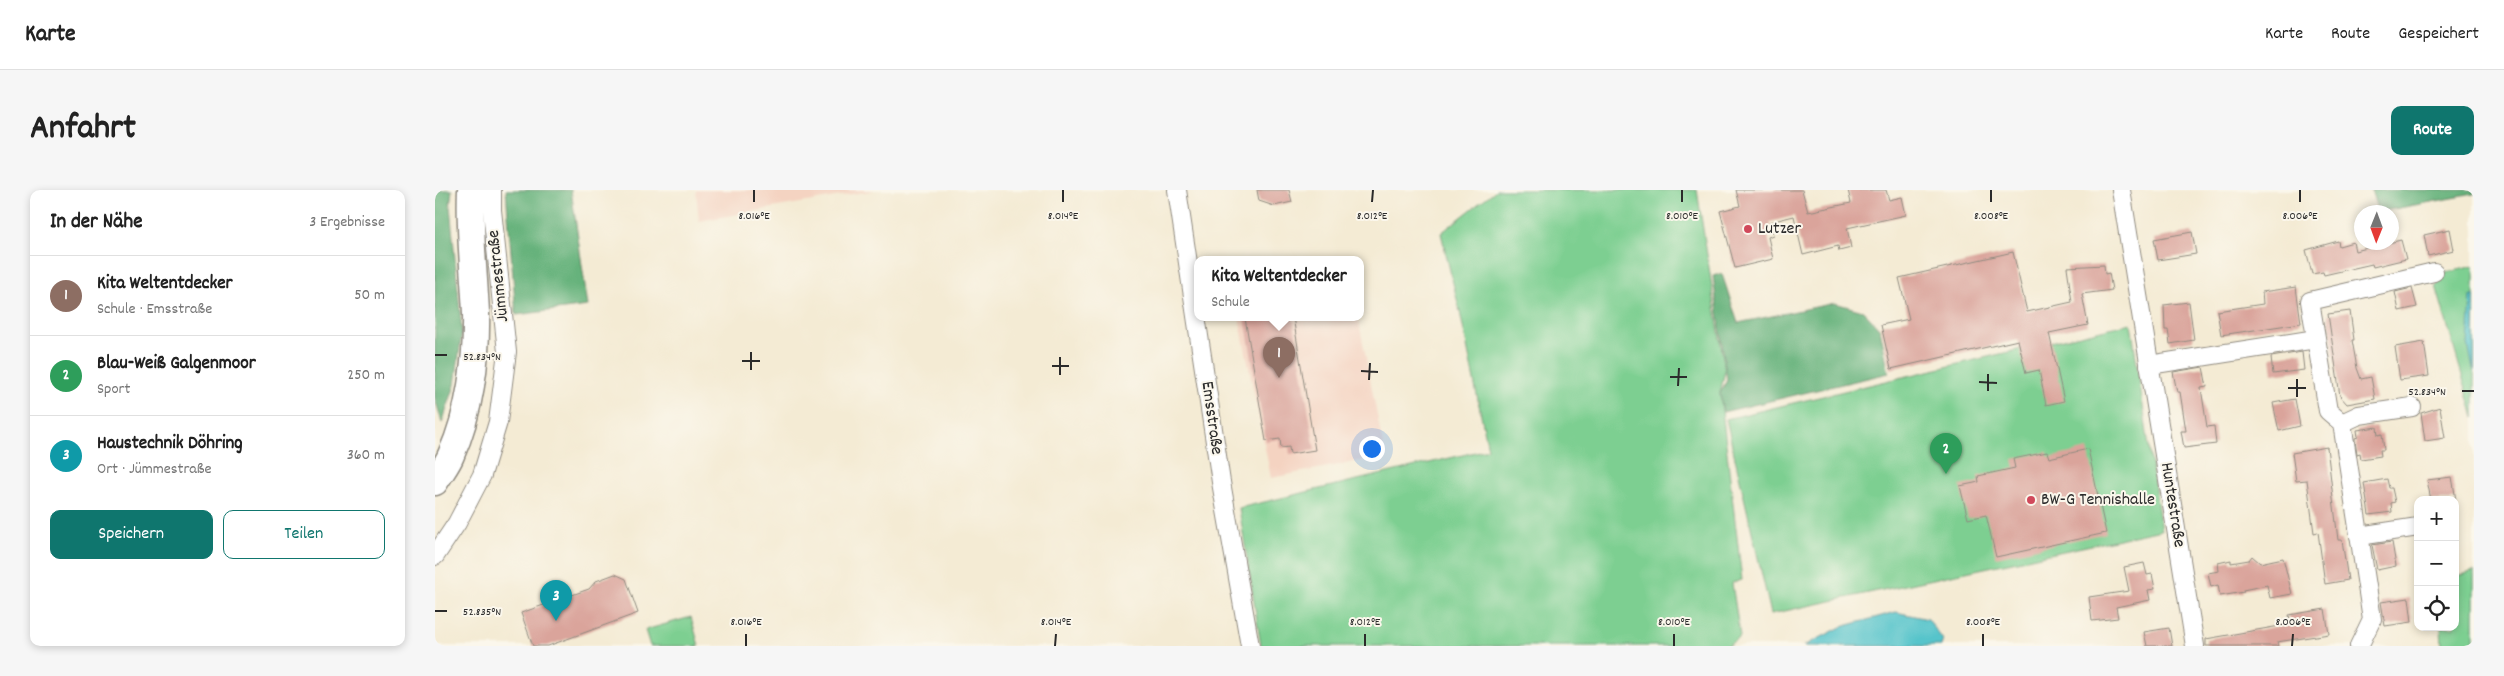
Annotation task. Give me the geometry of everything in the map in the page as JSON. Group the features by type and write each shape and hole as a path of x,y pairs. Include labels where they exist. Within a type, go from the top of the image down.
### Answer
{"highway":[{"path":"435,482 451,456 465,410 475,355 476,314 469,224 471,190"}],"street":[{"name":"Jümmestraße","path":"435,556 457,523 482,475 498,422 507,352 492,210 493,190"},
{"name":"Emsstraße","path":"1177,190 1194,303"},
{"name":"Huntestraße","path":"2121,190 2195,646"},
{"path":"2359,646 2372,619 2342,423 2328,410 2310,301 2434,272"},
{"name":"Emsstraße","path":"1197,321 1221,482 1250,646"},
{"path":"2149,365 2316,339"},
{"path":"2342,423 2359,415 2412,407"},
{"path":"2359,536 2414,528"}],"shaded area":[{"path":"696,190 875,190 699,221"},
{"path":"1240,321 1359,321 1385,456 1271,478"}],"green space":[{"path":"435,190 452,190 450,206 462,332 455,385 442,423 435,398"},
{"path":"506,190 571,190 588,306 516,315"},
{"path":"1496,190 1697,190 1725,371 1720,393 1742,580 1732,583 1740,637 1727,646 1261,646 1239,508 1488,449 1460,312 1441,233"},
{"path":"2371,190 2474,190 2474,194 2399,208 2399,205 2376,205"},
{"path":"2474,266 2474,417 2436,286 2445,273"},
{"path":"1722,274 1738,323 1835,303 1863,311 1880,329 1889,373 1723,412 1720,393 1727,380 1713,276"},
{"path":"2131,323 2161,530 1771,614 1726,419"},
{"path":"2474,571 2474,646 2442,646 2441,631 2459,631 2459,576"},
{"path":"691,617 699,646 650,646 645,630"}],"water":[{"path":"2471,296 2474,296 2474,373 2468,345"},
{"path":"1896,612 1928,619 1943,640 1941,646 1804,646 1841,627"}],"building":[{"path":"1257,190 1289,190 1292,202 1274,206 1259,201"},
{"path":"1736,190 1802,190 1808,212 1851,203 1848,190 1886,190 1889,200 1902,197 1906,215 1847,228 1851,248 1839,251 1838,246 1803,255 1794,216 1770,222 1773,235 1768,237 1773,259 1735,268 1720,211 1740,206"},
{"path":"2450,229 2454,250 2428,256 2424,235"},
{"path":"2192,232 2196,254 2158,260 2154,239"},
{"path":"2399,240 2401,240 2406,259 2373,267 2372,264 2324,275 2323,272 2312,274 2306,250 2338,241 2339,246 2353,242 2355,251 2399,250"},
{"path":"2013,252 2027,312 2072,302 2067,267 2104,265 2105,274 2109,273 2112,290 2082,294 2088,325 2049,333 2064,401 2046,405 2039,370 2026,373 2018,340 1891,369 1881,325 1909,319 1899,278"},
{"path":"2296,287 2301,323 2221,335 2217,311 2263,304 2262,292"},
{"path":"2412,288 2417,307 2399,311 2395,292"},
{"path":"2189,302 2194,340 2170,344 2168,330 2165,330 2164,305"},
{"path":"2350,311 2354,340 2352,340 2357,368 2361,379 2371,377 2375,399 2347,404 2340,396 2328,314"},
{"path":"1246,321 1294,321 1315,450 1290,454 1289,447 1281,448 1280,439 1266,441"},
{"path":"2424,342 2429,376 2400,380 2395,347"},
{"path":"2302,352 2304,370 2273,374 2271,357"},
{"path":"2203,367 2207,387 2201,388 2207,427 2214,426 2216,444 2184,448 2181,431 2186,431 2180,392 2177,392 2173,372"},
{"path":"2295,399 2300,426 2279,431 2273,403"},
{"path":"2440,407 2445,438 2425,441 2421,413"},
{"path":"2377,427 2378,435 2382,434 2384,450 2380,450 2381,456 2361,459 2360,453 2357,454 2355,440 2358,437 2357,430"},
{"path":"2327,447 2338,540 2342,540 2348,580 2325,584 2318,532 2314,533 2307,480 2296,481 2292,453"},
{"name":"BW-G Tennishalle","path":"2088,449 2106,533 1996,557 1986,515 1968,519 1960,486 1979,482 1978,476 2015,468 2013,459 2047,452 2049,458"},
{"path":"2452,477 2455,496 2430,496 2427,480"},
{"path":"2387,479 2389,488 2392,488 2395,502 2391,503 2392,512 2369,515 2364,483"},
{"path":"2392,542 2396,566 2377,570 2372,545"},
{"path":"2252,556 2260,563 2283,558 2292,594 2270,598 2267,585 2243,590 2244,592 2220,596 2218,585 2211,587 2208,573 2219,571 2218,563 2231,560 2231,563 2249,560"},
{"path":"2144,563 2147,575 2152,574 2155,589 2148,590 2150,600 2116,607 2118,618 2092,621 2089,597 2129,591 2124,567"},
{"path":"615,574 626,579 638,613 548,646 533,646 521,613 589,589 596,581"},
{"path":"2409,598 2412,622 2385,626 2381,602"},
{"path":"2325,609 2329,634 2277,642 2278,646 2206,646 2206,639 2291,624 2289,615"},
{"path":"2169,628 2172,646 2147,646 2144,632"}],"place":[{"name":"Lutzer","path":"1748,229"},
{"name":"Kita Weltentdecker","path":"1279,378"},
{"name":"Blau-Weiß Galgenmoor","path":"1946,474"},
{"name":"BW-G Tennishalle","path":"2031,500"},
{"name":"Haustechnik Döhring","path":"556,621"}]}
